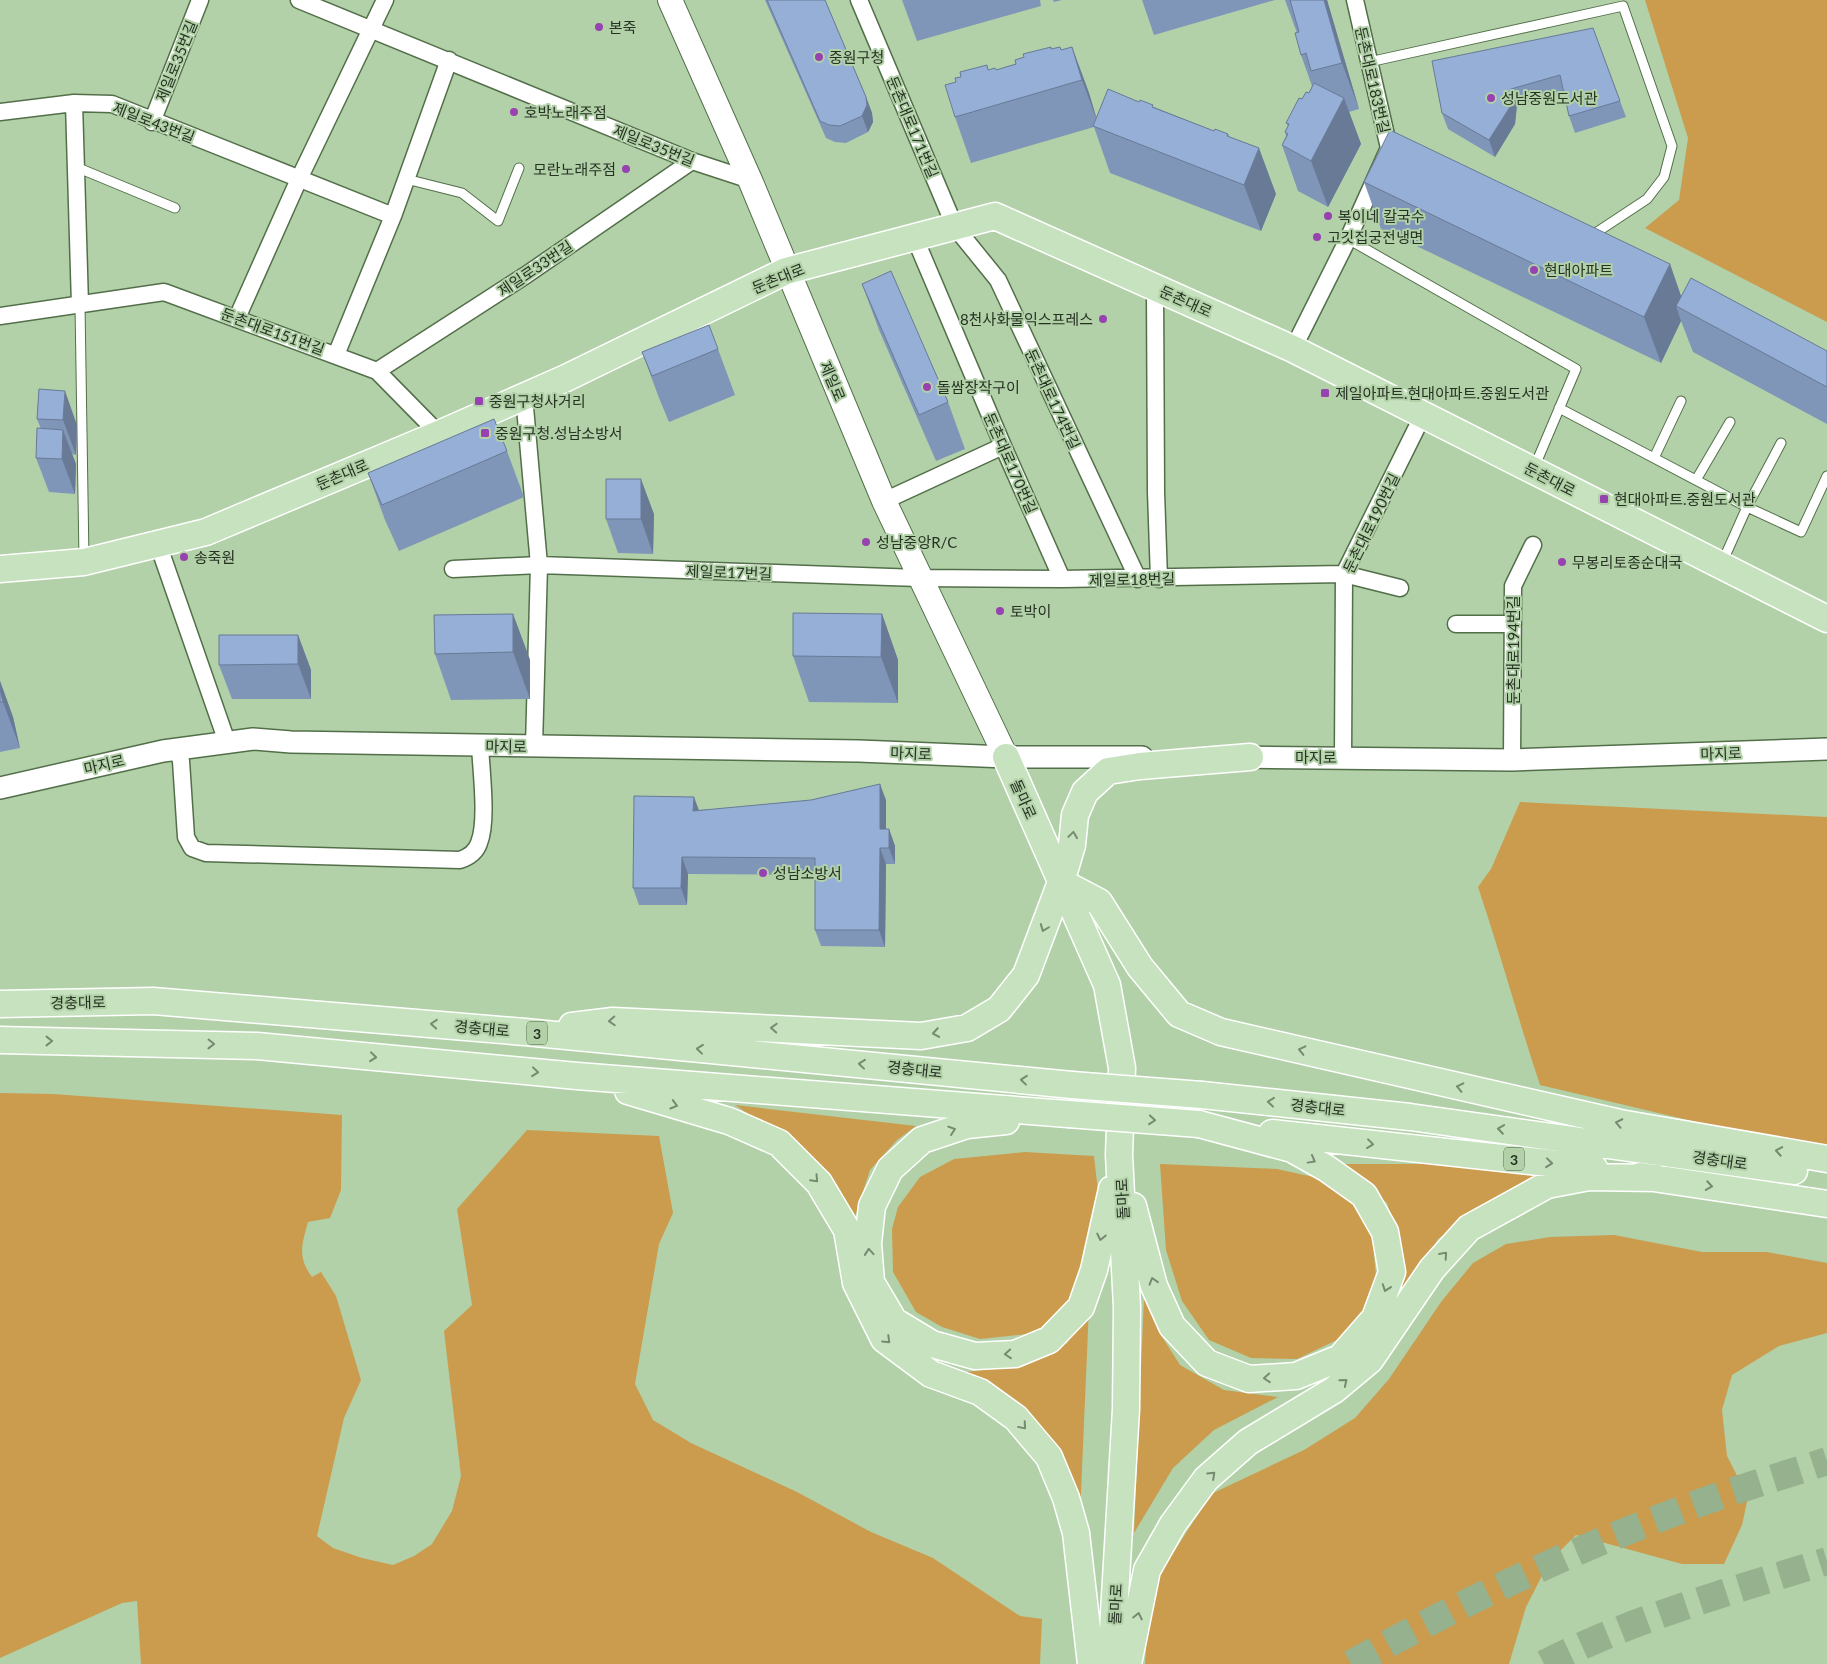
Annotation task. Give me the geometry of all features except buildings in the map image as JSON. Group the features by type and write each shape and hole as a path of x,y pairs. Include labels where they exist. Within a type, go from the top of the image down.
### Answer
{"main road":[{"name":"제일로","path":"670,0 750,180 786,271 884,501 919,578 1006,757"},
{"name":"둔촌대로","path":"0,568 84,562 206,532 564,379 786,271 995,216 1294,349 1827,619"},
{"name":"돌마로","path":"1006,757 1107,985 1122,1068 1119,1155 1127,1307 1126,1409 1111,1664"},
{"path":"524,1032 613,1020 921,1036 967,1028 999,1009 1026,976 1061,882 1072,845 1076,816 1085,792 1108,771 1140,766 1250,757"},
{"path":"1061,882 1099,902 1140,967 1179,1014 1221,1032 1620,1124 1827,1159"},
{"name":"경충대로","path":"0,1004 153,1001 524,1032 1072,1085 1202,1095 1410,1117 1827,1176"},
{"name":"경충대로","path":"0,1040 257,1046 577,1076 1200,1124 1575,1165 1827,1204"},
{"path":"577,1076 730,1121 779,1143 819,1183 846,1230 856,1283 884,1339 930,1374 980,1392 1016,1418 1049,1457 1066,1498 1076,1533 1091,1664"},
{"path":"1068,1114 966,1125 922,1140 890,1169 872,1206 868,1242 871,1282 894,1321 932,1344 975,1356 1015,1354 1049,1340 1081,1307 1094,1270 1119,1155"},
{"path":"1119,1155 1154,1286 1172,1326 1207,1363 1249,1379 1296,1376 1340,1358 1375,1318 1392,1272 1385,1232 1364,1195 1326,1168 1292,1149 1200,1124"},
{"path":"1128,1664 1147,1570 1174,1524 1206,1479 1248,1442 1334,1390 1370,1360 1432,1269 1469,1228 1547,1185 1589,1177 1656,1178"}],"street":[{"name":"제일로35번길","path":"152,122 200,0"},
{"name":"제일로35번길","path":"299,0 692,161 750,180"},
{"path":"237,318 299,179 385,0"},
{"name":"둔촌대로171번길","path":"859,0 955,227"},
{"name":"둔촌대로183번길","path":"1294,349 1348,239 1389,148 1355,0"},
{"path":"336,355 393,216 449,60"},
{"name":"제일로43번길","path":"1,111 74,103 112,104 152,122 393,216"},
{"path":"74,103 80,305"},
{"path":"1389,148 1406,157"},
{"name":"제일로33번길","path":"377,372 526,275 692,161"},
{"name":"둔촌대로174번길","path":"955,227 998,280 1138,579"},
{"name":"둔촌대로170번길","path":"914,236 1002,446 1062,579"},
{"path":"1576,241 1598,252"},
{"path":"1155,288 1156,492 1159,579"},
{"name":"둔촌대로151번길","path":"0,316 164,292 377,372 439,434"},
{"path":"524,396 539,565 534,746"},
{"name":"둔촌대로190번길","path":"1342,757 1344,574 1423,415"},
{"path":"884,501 1002,446"},
{"path":"158,544 227,742"},
{"name":"둔촌대로194번길","path":"1512,760 1513,586 1533,545"},
{"name":"제일로17번길","path":"453,570 539,565 919,578"},
{"name":"제일로18번길","path":"919,578 1159,579 1344,574 1400,588"},
{"path":"1456,624 1513,624"},
{"name":"마지로","path":"0,788 178,749 253,739 291,742 859,751 1006,757 1342,757 1512,760 1827,749"},
{"path":"178,749 181,761 186,837 192,848 206,853 460,860 470,856 479,844 483,828 480,745"}],"lane":[{"path":"1369,62 1623,6 1672,146 1664,177 1648,199 1576,241"},
{"path":"76,167 175,208"},
{"path":"406,179 462,193 498,221 519,168"},
{"path":"1348,239 1576,369 1533,470"},
{"path":"80,305 84,562"},
{"path":"1654,458 1681,401"},
{"path":"1559,408 1747,507 1801,532 1827,476"},
{"path":"1696,480 1730,422"},
{"path":"1721,566 1747,507 1781,443"}],"shaded area":[{"path":"1645,0 1827,0 1827,322 1645,228 1679,200 1688,138"},
{"path":"1520,802 1827,817 1827,1146 1709,1125 1540,1085 1478,887 1491,869"},
{"path":"0,1093 53,1094 342,1115 341,1190 330,1218 308,1222 302,1250 304,1263 312,1277 321,1272 336,1296 361,1380 344,1418 317,1536 333,1548 362,1558 393,1565 414,1556 432,1544 452,1511 461,1476 444,1331 472,1305 457,1209 527,1130 659,1136 673,1213 659,1244 635,1384 653,1420 691,1443 797,1492 871,1532 933,1558 1020,1616 1042,1619 1040,1664 141,1664 137,1601 122,1603 0,1658"},
{"path":"735,1105 916,1126 897,1140 870,1170 851,1229 791,1142"},
{"path":"1025,1152 1094,1156 1101,1218 1093,1265 1053,1325 1027,1334 980,1339 942,1327 916,1312 893,1272 892,1229 898,1207 920,1177 954,1159"},
{"path":"1160,1164 1277,1169 1318,1178 1354,1202 1372,1233 1376,1276 1367,1308 1337,1340 1297,1359 1251,1358 1209,1340 1182,1301 1166,1250"},
{"path":"1343,1164 1456,1164 1553,1174 1477,1211 1438,1239 1396,1309 1402,1248 1387,1203"},
{"path":"1614,1235 1702,1252 1767,1252 1827,1263 1827,1333 1779,1346 1732,1375 1722,1410 1727,1456 1748,1497 1742,1525 1724,1564 1682,1564 1576,1535 1549,1562 1526,1607 1509,1664 1145,1664 1148,1618 1157,1578 1211,1494 1304,1450 1355,1418 1389,1379 1441,1302 1473,1263 1506,1244 1550,1237"},
{"path":"1144,1298 1161,1335 1180,1365 1224,1390 1278,1397 1214,1430 1173,1468 1134,1533"},
{"path":"1089,1307 1080,1516 1045,1437 958,1373 1021,1362 1067,1343"}],"tunnel":[{"path":"1351,1664 1509,1582 1590,1546 1711,1499 1827,1461"},
{"path":"1544,1664 1613,1633 1683,1606 1827,1561"}],"place":[{"name":"본죽","path":"599,27"},
{"name":"중원구청","path":"819,57"},
{"name":"성남중원도서관","path":"1491,98"},
{"name":"호박노래주점","path":"514,112"},
{"name":"모란노래주점","path":"626,169"},
{"name":"복이네 칼국수","path":"1328,216"},
{"name":"고깃집궁전냉면","path":"1317,237"},
{"name":"현대아파트","path":"1534,270"},
{"name":"8천사화물익스프레스","path":"1103,319"},
{"name":"돌쌈장작구이","path":"927,387"},
{"name":"제일아파트.현대아파트.중원도서관","path":"1325,393"},
{"name":"중원구청사거리","path":"479,401"},
{"name":"중원구청.성남소방서","path":"485,433"},
{"name":"현대아파트.중원도서관","path":"1604,499"},
{"name":"성남중앙R/C","path":"866,542"},
{"name":"송죽원","path":"184,557"},
{"name":"무봉리토종순대국","path":"1562,562"},
{"name":"토박이","path":"1000,611"},
{"name":"성남소방서","path":"763,873"}]}
